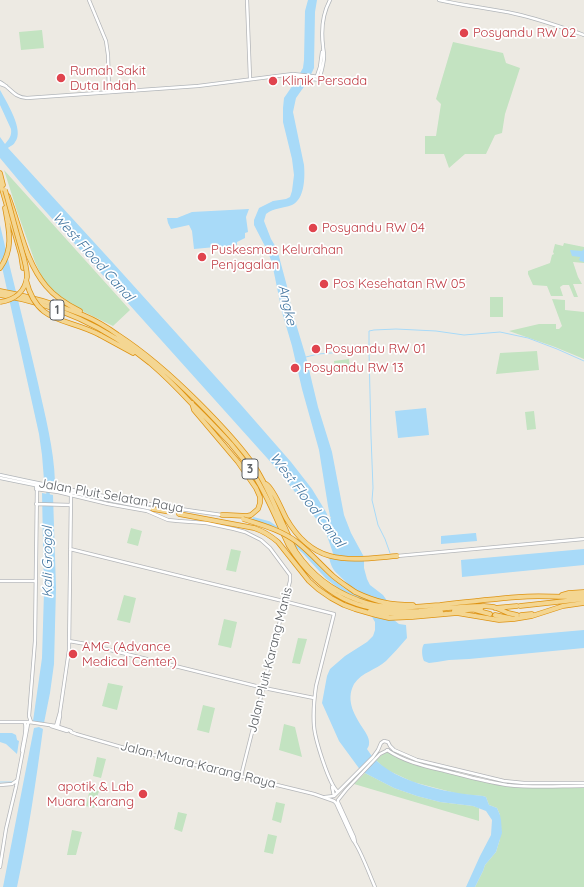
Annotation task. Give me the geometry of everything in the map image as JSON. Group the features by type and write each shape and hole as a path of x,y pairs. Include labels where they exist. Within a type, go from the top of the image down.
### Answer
{"highway":[{"path":"0,173 24,255 27,275 25,284 20,293 9,300 0,302"},
{"path":"0,184 10,244 5,262 0,268"},
{"path":"0,184 21,255 28,290 35,303 48,315 100,335 128,350 156,369"},
{"path":"5,190 36,274 46,287 53,293 68,305 88,317"},
{"name":"3","path":"0,291 46,302 88,317 103,325 140,350 163,369 206,410 241,449 264,483 300,557 312,571 329,586 351,600 381,606 401,606"},
{"name":"1","path":"0,295 64,312 92,325 133,350 156,369"},
{"name":"3","path":"156,369 200,410 243,459 264,492 292,554 298,564 317,585 337,599 369,612 393,613 479,606 494,607"},
{"path":"192,403 194,410 231,453 251,481"},
{"path":"221,434 222,438 246,472 260,497 258,509 254,513 247,516 222,515"},
{"path":"264,483 270,488 286,518 299,537 314,550 327,556 345,559 370,559 397,556"},
{"path":"154,506 171,512"},
{"path":"179,514 254,528 262,531 278,542 310,581 330,598 344,605 389,618 457,613 499,620 548,611"},
{"path":"222,515 275,529 285,534 297,542 333,576 346,586 367,598 383,603 401,606 425,606 521,596 584,596"},
{"name":"3","path":"290,548 299,561 312,575 338,596 371,608 393,613 406,615 584,599"},
{"path":"558,596 569,593 584,592"},
{"name":"3","path":"473,609 492,615 532,616 570,605 584,603"},
{"path":"494,607 518,616"}],"street":[{"path":"88,0 106,41 109,92"},
{"path":"247,0 250,78"},
{"path":"0,83 21,98 24,98 198,86 250,78 288,75 318,78 323,48 322,22 330,0"},
{"path":"439,0 515,13 547,21 584,35"},
{"path":"105,92 113,92"},
{"name":"Jalan Pluit Selatan Raya","path":"0,476 71,494 222,515"},
{"name":"Jalan Pluit Selatan Raya","path":"0,476 36,487 43,487"},
{"path":"0,867 6,829 16,789 26,725 29,722 35,654 36,487"},
{"path":"56,490 71,494 69,650 57,726"},
{"name":"Jalan Pluit Selatan Raya","path":"56,490 154,506"},
{"name":"Jalan Pluit Karang Manis","path":"71,494 108,504 150,512 168,520 206,523 234,528 245,532 268,545 290,577 264,688 241,776"},
{"path":"36,504 71,505"},
{"path":"397,556 584,539"},
{"path":"70,549 334,614 314,698 314,728 334,796 359,774"},
{"path":"0,581 36,581"},
{"path":"69,641 264,688 314,698"},
{"path":"0,722 29,722 49,725"},
{"name":"Jalan Muara Karang Raya","path":"49,725 57,726 71,732"},
{"name":"Jalan Muara Karang Raya","path":"49,725 121,747 324,797 334,801 338,806 355,842"},
{"path":"0,785 9,785 16,782 25,738"},
{"path":"374,758 382,741 386,741 389,743 390,747 397,752 416,760 504,781 524,783 584,783"},
{"path":"380,746 382,750 387,750 415,764 484,781 506,785 524,786 584,786"},
{"path":"375,887 338,799 374,758 390,747"},
{"path":"9,785 16,789"},
{"path":"332,785 338,792"},
{"name":"Jalan Muara Karang Raya","path":"324,797 334,796"}],"green space":[{"path":"42,30 44,48 21,50 19,32"},
{"path":"453,42 503,53 506,63 520,68 505,114 502,133 495,135 486,154 465,154 449,168 444,154 425,154 425,136 436,136 441,104 436,99"},
{"path":"4,170 130,310 113,326 80,310 60,297 47,285 35,262"},
{"path":"564,243 584,247 584,263 573,262 582,284 573,284 578,297 574,297 569,285 563,285 560,287 563,296 551,296 547,286 533,285 528,274 528,271 550,263 552,255 554,254 555,244 563,246"},
{"path":"490,297 503,297 503,317 490,317"},
{"path":"552,299 565,300 565,310 584,312 584,359 509,331 539,324 556,324 556,329 559,329 562,326"},
{"path":"537,351 539,370 496,374 500,353"},
{"path":"349,359 350,369 335,371 334,361"},
{"path":"534,411 536,429 527,430 525,412"},
{"path":"131,528 142,531 138,546 127,543"},
{"path":"231,549 241,551 236,572 226,570"},
{"path":"124,595 136,598 130,623 117,620"},
{"path":"224,619 237,622 231,648 218,645"},
{"path":"298,638 307,639 300,664 292,663"},
{"path":"108,683 123,686 117,710 102,706"},
{"path":"203,705 215,708 209,733 197,730"},
{"path":"284,724 295,727 302,757 279,750"},
{"path":"389,751 395,757 415,765 512,787 584,788 584,887 475,887 485,865 496,852 500,839 500,815 497,808 489,805 486,797 459,794 413,782 385,769 376,760"},
{"path":"97,757 106,759 101,778 93,776"},
{"path":"365,773 394,788 417,796 440,802 479,808 479,821 354,784"},
{"path":"90,789 99,791 94,808 86,806"},
{"path":"276,802 285,804 281,823 272,820"},
{"path":"178,812 187,814 182,832 174,829"},
{"path":"72,830 82,832 76,855 67,855"},
{"path":"268,834 277,836 273,854 264,852"}],"water":[{"path":"308,0 317,0 315,12 314,68 308,81 296,98 293,112 304,165 302,193 300,198 292,205 276,209 266,214 264,221 271,239 277,249 318,407 332,452 344,515 351,533 364,557 364,568 370,585 383,595 388,602 357,592 350,587 334,570 329,557 335,559 325,530 276,468 30,194 0,158 0,137 5,144 10,137 11,129 0,105 0,90 14,116 18,131 13,145 8,148 291,462 312,489 329,519 331,518 319,450 282,312 272,263 254,225 254,220 259,208 273,201 290,197 292,191 294,175 292,159 283,122 283,108 284,98 303,68 305,11"},
{"path":"249,209 246,217 248,232 245,233 245,238 237,242 237,245 194,249 192,231 189,225 171,229 167,218 177,218 192,212"},
{"path":"0,225 46,420 53,457 55,482 44,480 39,434 0,258"},
{"path":"584,249 584,262 580,261 580,257 572,256 570,250 582,251"},
{"path":"426,408 429,435 398,438 395,411"},
{"path":"42,493 53,495 56,588 54,664 44,723 33,721 42,658 44,592"},
{"path":"476,533 477,541 441,544 441,536"},
{"path":"584,549 584,565 462,577 461,560"},
{"path":"372,617 394,620 399,624 406,625 407,638 386,661 357,680 351,690 350,696 352,708 369,740 367,749 376,760 388,770 403,778 436,789 483,796 486,797 489,805 497,808 501,820 502,833 496,852 485,865 475,887 466,887 491,835 492,820 486,811 473,806 440,802 417,796 394,788 361,771 339,741 322,703 327,676 330,669 373,636 375,622"},
{"path":"584,630 584,648 429,663 424,661 422,655 422,648 424,644"},
{"path":"39,727 43,729 35,789 17,887 3,887 34,728"},
{"path":"0,733 12,733 16,735 17,740 19,741 17,754 6,744 0,742"}],"waterway":[{"path":"306,357 318,354 369,350 369,331 396,329 436,331 464,335 500,332 528,338 584,361"},
{"path":"369,351 373,488 372,500 378,525 390,553"},
{"name":"Kali Grogol","path":"48,477 48,499"},
{"path":"254,519 269,523 279,530"},
{"path":"291,541 304,552 327,577 345,591 371,603"},
{"path":"0,782 13,782"}],"place":[{"name":"Posyandu RW 02","path":"464,33"},
{"name":"Rumah Sakit Duta Indah","path":"61,78"},
{"name":"Klinik Persada","path":"273,81"},
{"name":"Posyandu RW 04","path":"313,228"},
{"name":"Puskesmas Kelurahan Penjagalan","path":"202,257"},
{"name":"Pos Kesehatan RW 05","path":"324,284"},
{"name":"Posyandu RW 01","path":"316,349"},
{"name":"Posyandu RW 13","path":"295,368"},
{"name":"AMC (Advance Medical Center)","path":"73,654"},
{"name":"apotik & Lab Muara Karang","path":"143,794"}],"water label":[{"name":"West Flood Canal","path":"93,257"},
{"name":"Angke","path":"287,305"},
{"name":"West Flood Canal","path":"307,500"}]}
